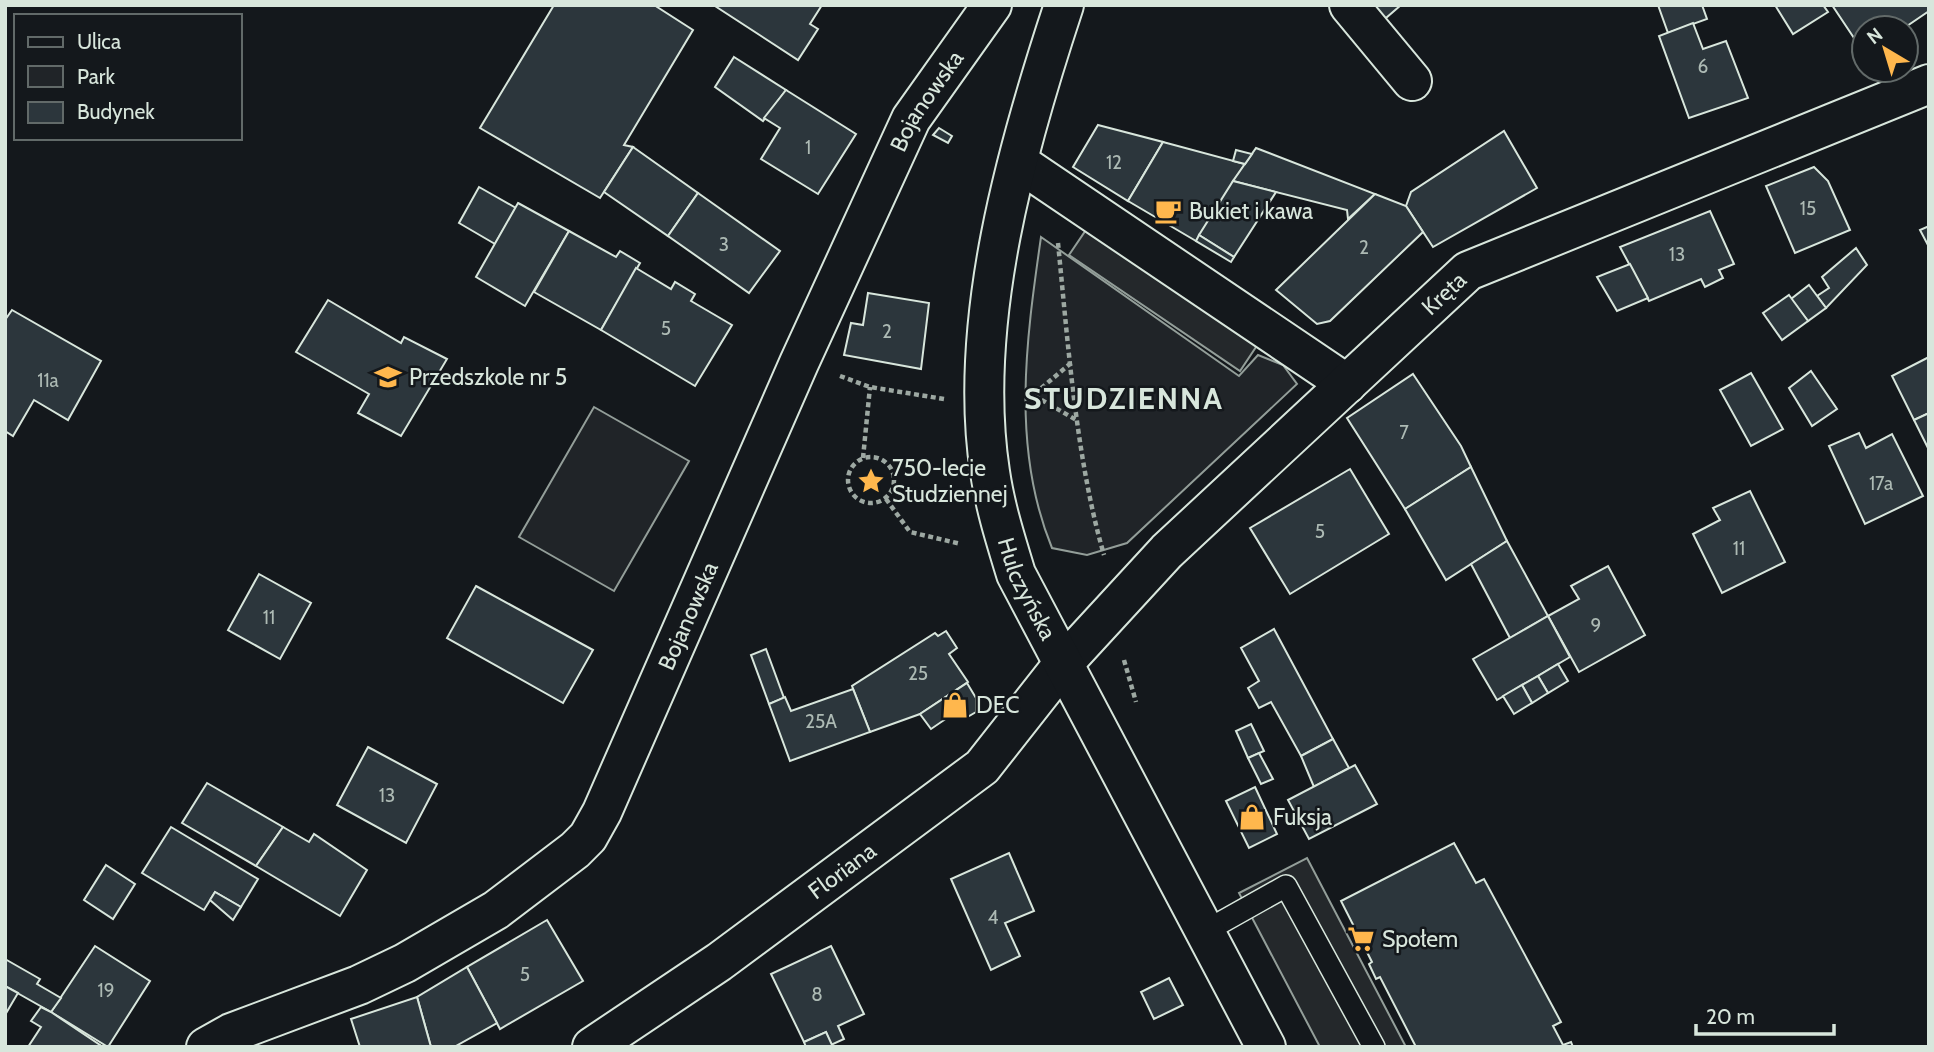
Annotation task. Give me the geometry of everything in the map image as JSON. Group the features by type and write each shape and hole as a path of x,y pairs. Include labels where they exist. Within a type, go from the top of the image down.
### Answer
{"street":[{"name":"Bojanowska","path":"224,1042 359,985 405,962 496,910 546,874 588,837 602,812 799,363 911,119 992,5"},
{"name":"Hulczyńska","path":"1064,5 1023,135 986,320 984,399 989,471 1000,523 1016,575 1266,1047"},
{"path":"1349,5 1412,80"},
{"name":"Kręta","path":"1063,664 1167,551 1468,271 1929,83"},
{"path":"1018,162 1347,384"},
{"name":"Floriana","path":"592,1047 719,962 982,767 1063,664"}],"lane":[{"path":"1204,932 1286,886 1374,1047"}],"path":[{"path":"1052,184 1071,363 1091,512 1118,605"},
{"path":"799,363 870,387 946,399"},
{"path":"1071,363 1033,395 1079,421"},
{"path":"863,458 884,461 893,472 894,487 886,499 862,502 851,492 848,484 851,468 863,458 870,387"}],"green space":[{"path":"1041,237 1239,376 1258,355 1283,365 1297,384 1127,543 1087,555 1052,548 1039,510 1031,472 1027,433 1027,355"},
{"path":"594,407 689,461 614,591 519,537"}],"shaded area":[{"path":"1088,227 1258,344 1240,371 1069,255"},
{"path":"1307,858 1406,1047 1320,1047 1239,893"}],"building":[{"path":"554,5 654,5 693,30 624,145 633,147 600,198 480,128"},
{"path":"822,5 810,24 818,29 798,60 715,6"},
{"path":"1363,5 1401,5 1379,24"},
{"path":"1658,5 1702,5 1707,19 1668,33"},
{"path":"1775,5 1823,5 1828,12 1793,34"},
{"path":"1832,5 1929,5 1929,11 1920,17 1920,14 1850,14 1850,32"},
{"path":"1693,23 1703,49 1726,41 1748,98 1689,118 1659,36"},
{"path":"734,57 786,90 763,121 715,87"},
{"path":"786,90 856,134 818,194 761,159 780,128 764,118"},
{"path":"1098,125 1163,142 1128,201 1073,167"},
{"path":"939,128 952,136 948,143 933,135"},
{"path":"1504,131 1537,188 1433,247 1406,206 1411,192"},
{"path":"1163,142 1245,164 1196,241 1128,201"},
{"path":"633,147 698,193 668,236 604,192"},
{"path":"1256,148 1375,194 1348,219 1347,210 1233,181"},
{"path":"1236,150 1252,154 1245,164 1233,161"},
{"path":"1814,167 1828,181 1850,230 1795,253 1766,186"},
{"path":"1233,181 1276,192 1234,257 1199,235"},
{"path":"479,187 516,208 495,244 459,223"},
{"path":"698,193 780,251 749,293 668,236"},
{"path":"1375,194 1406,206 1423,232 1330,321 1317,324 1276,290"},
{"path":"518,203 569,231 525,306 476,277"},
{"path":"1710,211 1734,264 1719,270 1723,278 1705,287 1701,279 1649,301 1620,247"},
{"path":"1929,226 1929,247 1920,230"},
{"path":"569,231 616,257 620,251 640,263 601,330 534,292"},
{"path":"1199,235 1234,257 1231,262 1196,241"},
{"path":"1856,248 1867,265 1826,308 1817,296 1829,288 1822,277"},
{"path":"1630,264 1648,298 1617,311 1597,277"},
{"path":"636,268 671,289 675,282 695,294 691,301 732,325 695,386 601,330"},
{"path":"1809,285 1826,308 1808,321 1791,299"},
{"path":"868,293 929,303 921,369 844,355 851,323 863,325"},
{"path":"1789,295 1808,321 1782,340 1763,313"},
{"name":"Przedszkole nr 5","path":"328,300 401,343 404,337 447,359 401,436 358,413 369,394 296,352"},
{"path":"12,310 101,361 68,420 34,400 13,436 5,431 5,320"},
{"path":"1929,357 1929,413 1914,420 1892,376"},
{"path":"1811,371 1837,409 1812,426 1789,388"},
{"path":"1751,373 1783,429 1751,446 1720,390"},
{"path":"1413,374 1461,446 1471,467 1405,509 1347,418"},
{"path":"1929,413 1929,450 1914,420"},
{"path":"1859,433 1866,448 1892,434 1923,496 1865,524 1829,446"},
{"path":"1471,467 1507,541 1446,580 1405,509"},
{"path":"1350,469 1389,534 1290,594 1250,528"},
{"path":"1750,491 1785,562 1722,593 1693,534 1720,520 1713,508"},
{"path":"1507,541 1548,616 1510,638 1471,564"},
{"path":"1608,566 1645,635 1579,672 1548,616 1579,599 1571,586"},
{"path":"259,574 311,603 280,659 228,630"},
{"path":"476,586 593,650 563,703 447,638"},
{"path":"1548,616 1570,657 1497,700 1473,659"},
{"path":"1274,629 1333,739 1301,756 1271,702 1259,708 1248,688 1259,681 1241,648"},
{"path":"946,631 957,648 949,654 968,682 920,714 870,732 852,686 935,633 938,636"},
{"path":"766,649 784,698 769,704 751,655"},
{"path":"1558,664 1568,681 1548,693 1538,676"},
{"path":"1538,676 1548,693 1532,703 1522,685"},
{"name":"DEC","path":"967,683 976,698 976,712 964,719 950,716 931,729 920,714"},
{"path":"1522,685 1532,703 1514,714 1503,696"},
{"path":"853,689 870,732 790,761 769,704 785,697 791,711"},
{"path":"1251,724 1264,751 1248,758 1236,731"},
{"path":"1333,739 1349,768 1314,787 1301,756"},
{"path":"368,747 437,784 406,843 337,805"},
{"path":"1259,753 1273,779 1261,784 1248,758"},
{"path":"1355,765 1377,804 1309,839 1288,800"},
{"path":"207,783 283,827 256,866 182,823"},
{"name":"Fuksja","path":"1255,787 1277,834 1249,848 1226,801"},
{"path":"171,827 258,879 241,907 215,892 204,910 142,873"},
{"path":"283,827 309,842 314,834 367,870 340,916 256,866"},
{"path":"1454,843 1476,883 1484,879 1561,1022 1553,1026 1563,1045 1571,1042 1573,1047 1416,1047 1380,977 1376,979 1369,964 1372,962 1341,901"},
{"path":"1009,853 1034,911 1005,923 1020,956 991,970 951,879"},
{"path":"106,865 135,884 113,919 84,900"},
{"path":"215,892 241,907 233,920 210,900"},
{"path":"547,920 583,981 500,1029 467,967"},
{"path":"95,946 150,981 108,1047 51,1012"},
{"path":"831,946 864,1014 838,1026 844,1039 831,1045 826,1032 804,1042 771,974"},
{"path":"5,959 40,979 37,984 61,998 51,1012 5,986"},
{"path":"467,967 497,1023 454,1047 431,1047 417,997"},
{"path":"1169,978 1183,1005 1154,1019 1141,992"},
{"path":"5,986 18,993 5,1015"},
{"path":"417,997 431,1047 360,1047 351,1019"},
{"path":"41,1007 103,1047 28,1047 41,1027 31,1021"},
{"path":"826,1032 833,1047 806,1047 804,1042"}],"place":[{"name":"Bukiet i kawa","path":"1168,211"},
{"name":"Przedszkole nr 5","path":"388,377"},
{"name":"750-lecie Studziennej","path":"871,481"},
{"name":"DEC","path":"955,705"},
{"name":"Fuksja","path":"1252,817"},
{"name":"Społem","path":"1361,939"}],"district":[{"name":"STUDZIENNA","path":"1124,398"}]}
